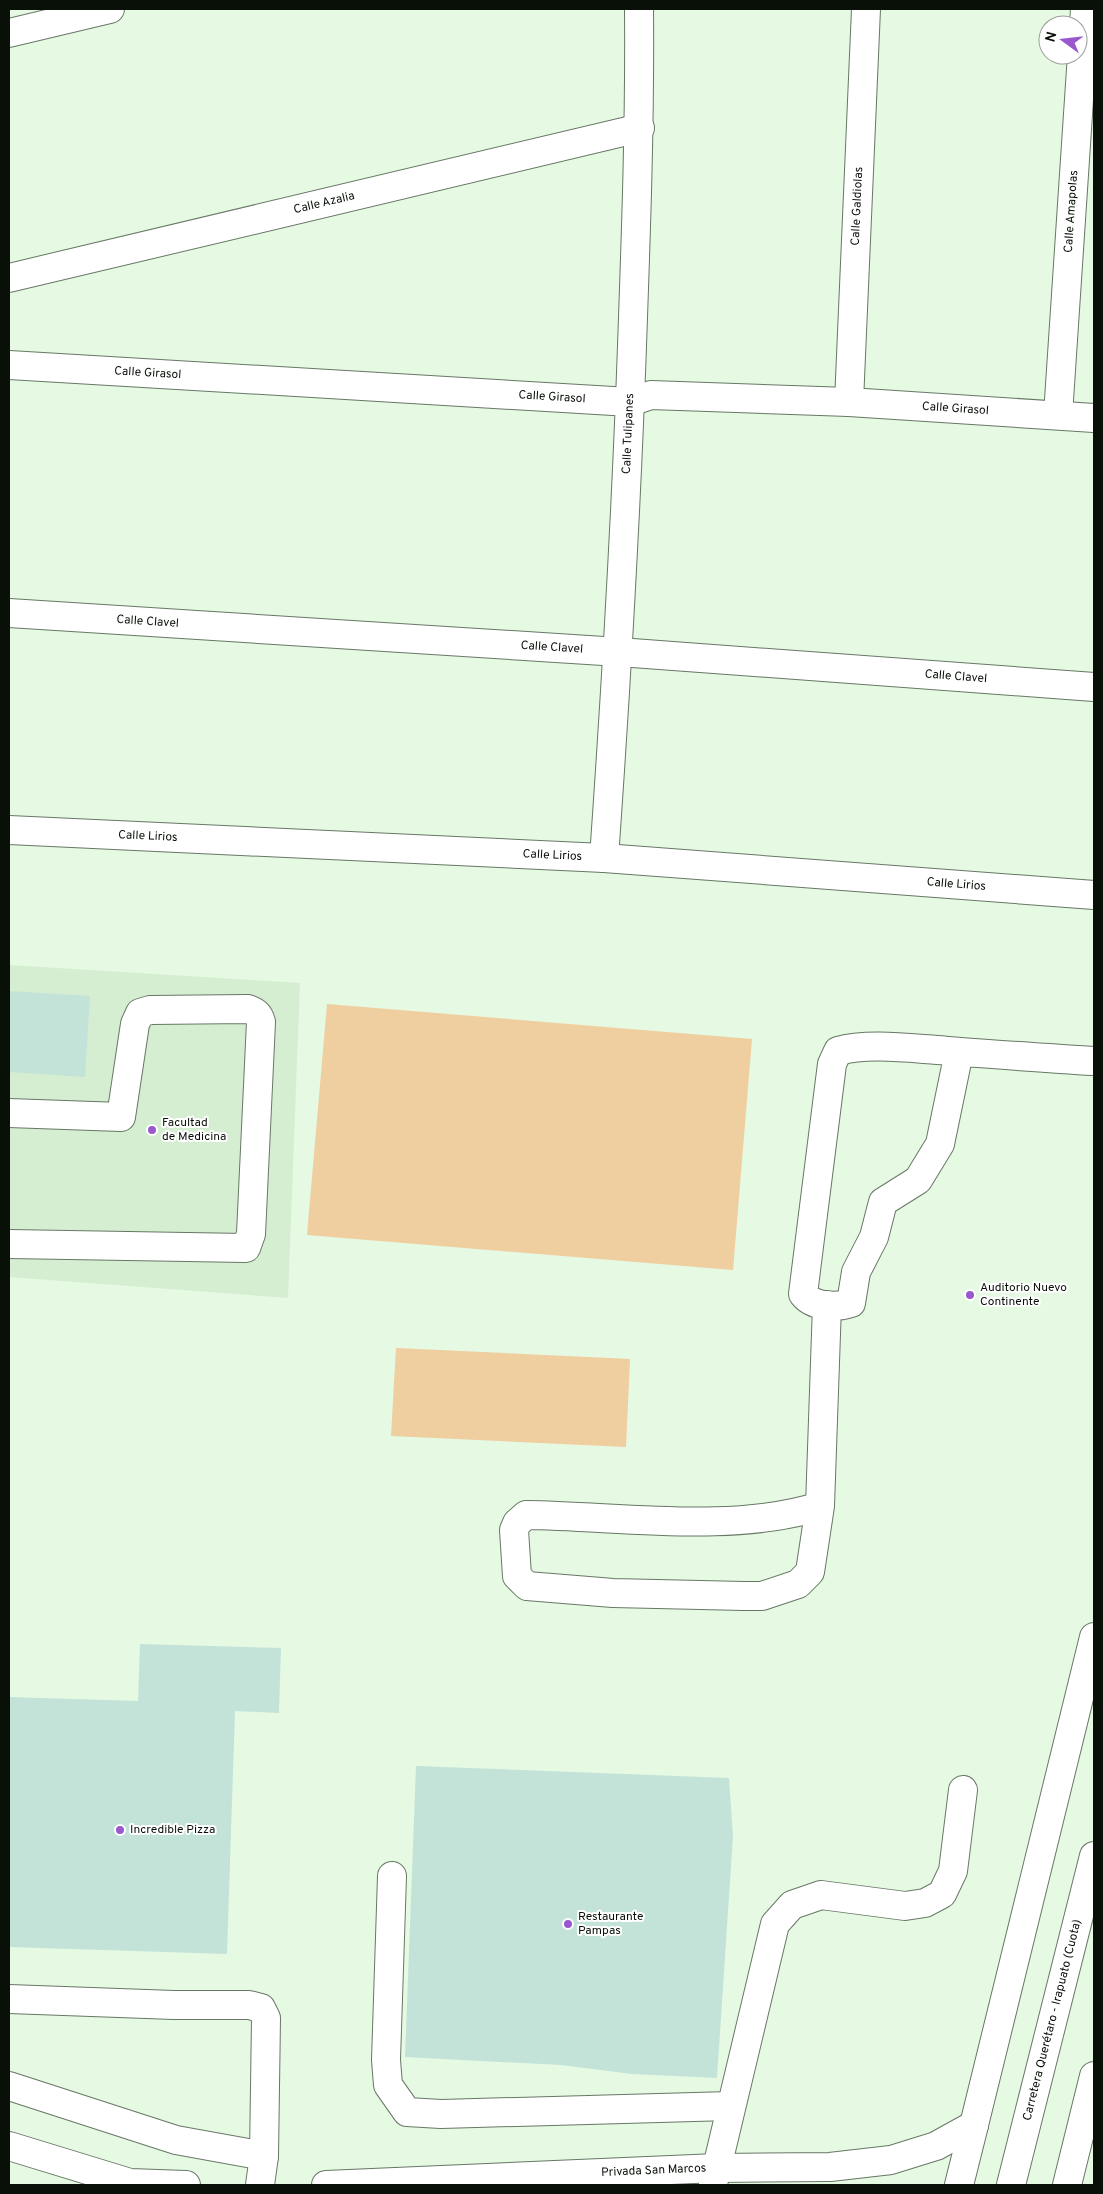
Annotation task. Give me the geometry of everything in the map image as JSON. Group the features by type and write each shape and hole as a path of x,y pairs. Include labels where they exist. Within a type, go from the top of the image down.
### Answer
{"main road":[{"path":"9,33 110,9"},
{"name":"Calle Tulipanes","path":"604,858 619,652 630,402 640,128 639,9"},
{"name":"Calle Galdiolas","path":"849,402 866,9"},
{"name":"Calle Amapolas","path":"1058,415 1085,9"},
{"name":"Calle Azalia","path":"9,278 640,128"},
{"name":"Calle Girasol","path":"9,365 630,402 651,395 849,402 1094,418"},
{"name":"Calle Clavel","path":"9,613 619,652 1094,687"},
{"name":"Calle Lirios","path":"9,830 604,858 1094,896"},
{"path":"9,1113 121,1117 135,1024 140,1013 150,1010 248,1010 255,1012 259,1016 261,1022 251,1234 246,1248 9,1244"},
{"path":"960,1052 940,1144 918,1180 883,1202 874,1237 856,1272 851,1303 827,1305 812,1302 803,1294 832,1064 838,1051 847,1048 900,1048 960,1052 1094,1061"},
{"path":"820,1506 792,1516 751,1520 641,1520 591,1516 526,1515 514,1530 517,1576 527,1586 613,1593 762,1596 798,1584 810,1572 820,1506 827,1305"},
{"path":"959,2185 1094,1637"},
{"path":"715,2177 730,2106 775,1924 792,1905 821,1895 905,1906 926,1904 942,1894 953,1871 963,1790"},
{"name":"Carretera Querétaro - Irapuato (Cuota)","path":"1011,2185 1094,1856"},
{"path":"392,1876 386,2060 388,2085 407,2112 441,2114 730,2106"},
{"path":"9,2000 174,2005 249,2004 260,2008 266,2018 264,2156 260,2185"},
{"path":"1067,2185 1094,2076"},
{"path":"9,2086 176,2140 264,2156"},
{"name":"Privada San Marcos","path":"326,2185 715,2177 830,2167 890,2160 936,2146 974,2125"},
{"path":"9,2146 130,2183 186,2185"}],"shaded area":[{"name":"Facultad de Medicina","path":"9,965 300,983 288,1298 9,1277"},
{"path":"327,1004 752,1039 733,1270 307,1235"},
{"path":"396,1348 630,1359 626,1447 391,1436"}],"building":[{"path":"9,991 90,996 85,1077 9,1072"},
{"name":"Incredible Pizza","path":"140,1644 281,1648 279,1713 235,1711 227,1954 9,1947 9,1697 138,1701"},
{"name":"Restaurante Pampas","path":"416,1766 729,1778 733,1836 717,2078 632,2074 561,2065 405,2057"}],"place":[{"name":"Facultad de Medicina","path":"152,1130"},
{"name":"Auditorio Nuevo Continente","path":"970,1295"},
{"name":"Incredible Pizza","path":"120,1830"},
{"name":"Restaurante Pampas","path":"568,1924"}]}
